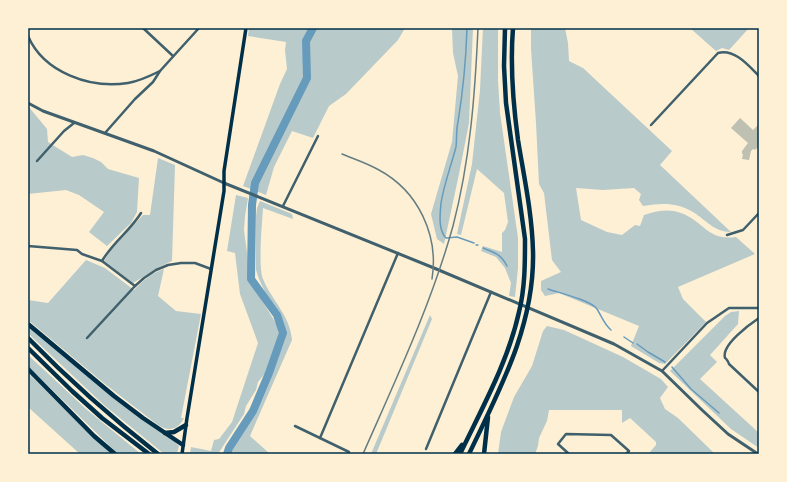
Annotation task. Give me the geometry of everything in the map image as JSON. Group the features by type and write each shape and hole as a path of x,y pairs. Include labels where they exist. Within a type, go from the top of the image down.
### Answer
{"highway":[{"path":"460,454 504,362 515,328 524,280 524,225 511,147 506,103 504,66 505,28"},
{"path":"470,454 508,371 523,330 532,280 533,251 531,225 514,104 512,60 513,28"},
{"path":"28,324 114,396 183,445"},
{"path":"28,338 83,391 158,454"},
{"path":"28,348 102,418 149,454"},
{"path":"28,369 94,436 115,454"},
{"path":"484,454 489,414"},
{"path":"165,433 174,432 186,425"},
{"path":"455,454 467,439"}],"main road":[{"path":"182,454 224,191 224,171 246,28"}],"street":[{"path":"143,28 173,56"},
{"path":"105,134 135,99 153,82 160,71 199,28"},
{"path":"28,36 31,43 42,57 58,69 74,77 91,82 109,85 129,83 144,79 160,71"},
{"path":"651,125 718,53 723,51 738,57 759,76"},
{"path":"28,103 42,111 154,151 224,182 614,344 638,356 662,371 728,434 758,454"},
{"path":"37,161 64,130 74,123"},
{"path":"283,206 318,136"},
{"path":"102,261 108,249 135,222 141,212"},
{"path":"728,235 743,230 759,212"},
{"path":"28,246 77,250 82,254 102,261 135,286"},
{"path":"320,438 398,253"},
{"path":"87,338 135,286 156,270 168,265 195,263 212,270"},
{"path":"426,449 491,292"},
{"path":"662,371 707,323 729,308 759,308"},
{"path":"759,318 747,326 729,345 725,353 729,364 759,392"},
{"path":"295,426 349,452"},
{"path":"570,454 558,444 566,434 611,435 629,451 626,454"}],"shaded area":[{"path":"249,28 405,28 398,40 346,94 329,106 313,138 292,131 274,167 266,195 243,186 280,84 287,69 285,50 286,42 248,36"},
{"path":"452,28 473,28 469,123 444,244 437,239 431,214 452,142 458,76 453,53"},
{"path":"483,28 498,28 498,80 500,113 518,238 518,268 515,297 509,296 511,283 505,268 496,257 481,251 483,246 502,252 502,233 508,222 504,193 477,169 461,235 457,234 472,164 480,90"},
{"path":"531,28 565,28 569,61 583,68 672,151 660,165 731,232 715,228 693,212 681,206 656,204 643,206 639,200 641,194 634,188 603,190 576,188 581,220 607,232 622,235 635,225 640,226 644,215 653,212 676,211 689,216 706,230 718,236 736,237 755,254 678,287 683,299 706,322 665,364 659,363 631,346 639,326 559,293 545,296 541,290 541,281 561,272 552,260 544,193 539,184"},
{"path":"690,28 749,28 729,50 722,48 716,51"},
{"path":"28,106 47,129 48,142 72,157 83,155 93,158 101,162 108,169 139,178 137,212 131,223 107,246 89,232 104,212 79,195 66,190 28,194"},
{"path":"158,158 175,165 172,261 133,283 104,261 111,250 143,215 150,215"},
{"path":"236,195 248,198 244,230 251,283 277,325 279,334 267,371 258,382 256,390 246,406 244,414 218,454 190,454 191,447 211,451 214,440 219,439 232,422 258,343 240,294 235,253 227,251"},
{"path":"260,201 292,214 293,219 263,208 261,265 263,279 288,323 292,340 250,436 270,454 229,454 258,407 285,339 284,328 279,311 266,294 256,270 256,216"},
{"path":"86,260 105,268 134,290 151,275 164,269 158,296 176,311 201,314 181,418 184,418 179,425 173,429 166,429 158,425 105,384 28,320 28,300 48,303"},
{"path":"739,311 738,324 710,355 717,362 700,379 759,433 759,448 731,429 670,371 725,316 731,312"},
{"path":"430,315 432,319 376,454 371,454"},
{"path":"28,326 175,442 179,446 177,454 163,453 104,405 28,333"},
{"path":"547,326 564,330 623,357 661,379 668,387 660,398 665,409 678,418 715,454 638,454 649,453 656,445 656,442 630,418 622,423 622,410 549,410 547,421 539,438 535,454 498,454 501,432 514,397 532,366 543,331"},
{"path":"28,355 86,409 141,454 118,454 28,366"},
{"path":"28,373 111,454 80,454 28,407"}],"building":[{"path":"740,118 753,130 759,124 759,146 755,150 753,149 751,151 749,160 742,159 742,151 748,143 731,128"}],"waterway":[{"path":"227,454 229,448 253,411 269,373 283,333 277,315 251,279 252,205 255,183 307,78 306,41 313,28"},
{"path":"467,28 464,75 456,147 442,196 440,222 443,235 446,238 457,237 474,243"},
{"path":"483,248 500,256 507,266"},
{"path":"548,289 582,300 593,306 597,309 611,330"},
{"path":"624,337 633,343"},
{"path":"637,344 665,362"},
{"path":"672,367 691,389 719,413"}],"railway":[{"path":"363,454 424,313 453,226 468,152 478,28"},
{"path":"342,154 365,163 393,179 415,202 429,231 432,246 432,279"}]}
